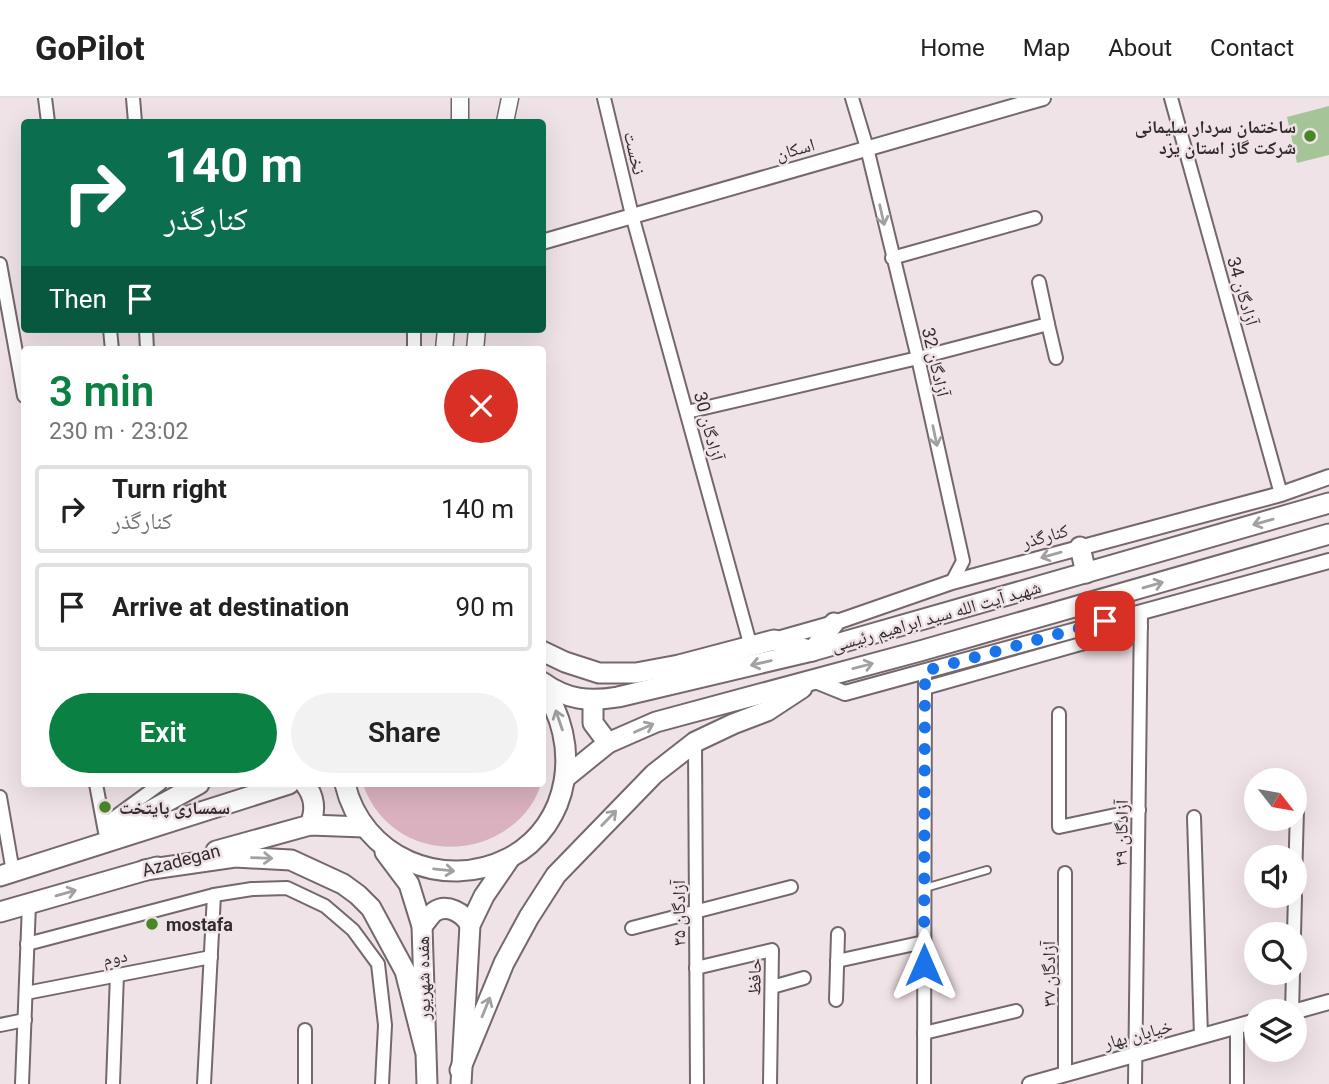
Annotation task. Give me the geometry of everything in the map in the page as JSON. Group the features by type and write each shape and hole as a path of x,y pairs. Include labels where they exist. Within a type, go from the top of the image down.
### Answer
{"main road":[{"path":"506,119 510,98"},
{"path":"456,100 459,119"},
{"name":"شهید آیت الله سید ابراهیم رئیسی","path":"546,687 557,693 593,702 812,651 1329,503"},
{"name":"شهید آیت الله سید ابراهیم رئیسی","path":"566,777 608,743 656,722 1329,534"},
{"path":"1080,547 1086,573"},
{"path":"546,653 599,673 636,673 774,640 812,651 834,623"},
{"path":"460,1077 504,963 556,875 654,774 695,742 767,711 813,680"},
{"path":"346,787 349,800 364,827 378,843 395,856 421,867 450,872 478,870 510,858 537,837 556,809 566,777 567,746 559,716 546,692"},
{"path":"593,702 593,723 608,743"},
{"path":"6,874 126,824 194,787"},
{"path":"105,833 278,787"},
{"path":"307,787 315,805 310,825"},
{"name":"Azadegan","path":"0,912 310,825 364,827"},
{"name":"هفده شهریور","path":"378,843 409,884 422,926 427,1084"},
{"path":"145,870 235,857 266,858 291,860 343,884 371,908 405,971 425,1049"},
{"path":"460,1077 470,925 484,896 510,858"},
{"path":"422,926 434,912 444,908 457,911 466,917 470,925"}],"street":[{"path":"45,98 48,119"},
{"path":"133,98 135,119"},
{"name":"نخست","path":"604,98 632,215"},
{"name":"آزادگان 32","path":"852,98 867,148 918,358 963,561 952,582"},
{"name":"اسکان","path":"546,240 1021,101 1043,98"},
{"name":"آزادگان 34","path":"1171,98 1281,494"},
{"name":"آزادگان 30","path":"632,215 751,647"},
{"path":"892,258 1035,218"},
{"path":"546,233 558,236"},
{"path":"0,264 21,380"},
{"path":"1039,282 1056,358"},
{"path":"687,412 918,358 1048,324"},
{"name":"کنارگذر","path":"774,640 834,623 952,582 1281,494 1329,477"},
{"path":"925,688 1329,561"},
{"path":"813,680 845,693 925,671 1141,620"},
{"name":"آزادگان ۳۹","path":"1135,1084 1141,620"},
{"path":"923,1084 925,671"},
{"path":"1059,713 1059,827 1139,810"},
{"name":"آزادگان ۳۵","path":"695,742 697,1084"},
{"path":"97,787 105,833"},
{"path":"105,833 157,787"},
{"path":"0,797 6,874"},
{"path":"1194,817 1201,1036"},
{"name":"آزادگان ۳۷","path":"1065,873 1066,1074"},
{"path":"632,928 791,887"},
{"path":"27,944 214,895 252,888 287,888 324,906 353,930 378,964 385,1025 382,1084"},
{"path":"204,1084 214,895"},
{"path":"22,1084 29,904"},
{"path":"836,1000 838,934"},
{"path":"837,961 924,942"},
{"name":"حافظ","path":"696,968 772,950 770,1084"},
{"name":"دوم","path":"26,993 211,957"},
{"path":"113,1084 117,974"},
{"path":"772,987 804,978"},
{"path":"1307,1008 1329,1002"},
{"path":"924,1033 1016,1011"},
{"path":"0,1025 24,1020"},
{"name":"خیابان بهار","path":"1030,1084 1244,1025"},
{"path":"1237,1027 1237,1084"},
{"path":"305,1030 305,1084"}],"lane":[{"path":"924,888 987,870"}],"shaded area":[{"path":"364,787 540,787 529,808 510,827 490,839 468,845 447,847 425,843 405,835 388,823 373,805"}],"building":[{"name":"ساختمان سردار سلیمانی شرکت گاز استان یزد","path":"1329,106 1329,155 1297,163 1287,117"}],"place":[{"name":"ساختمان سردار سلیمانی شرکت گاز استان یزد","path":"1310,136"},
{"name":"سمساری پایتخت","path":"105,807"},
{"name":"mostafa","path":"152,924"}],"route":[{"path":"924,965 925,671 1105,621"}]}
